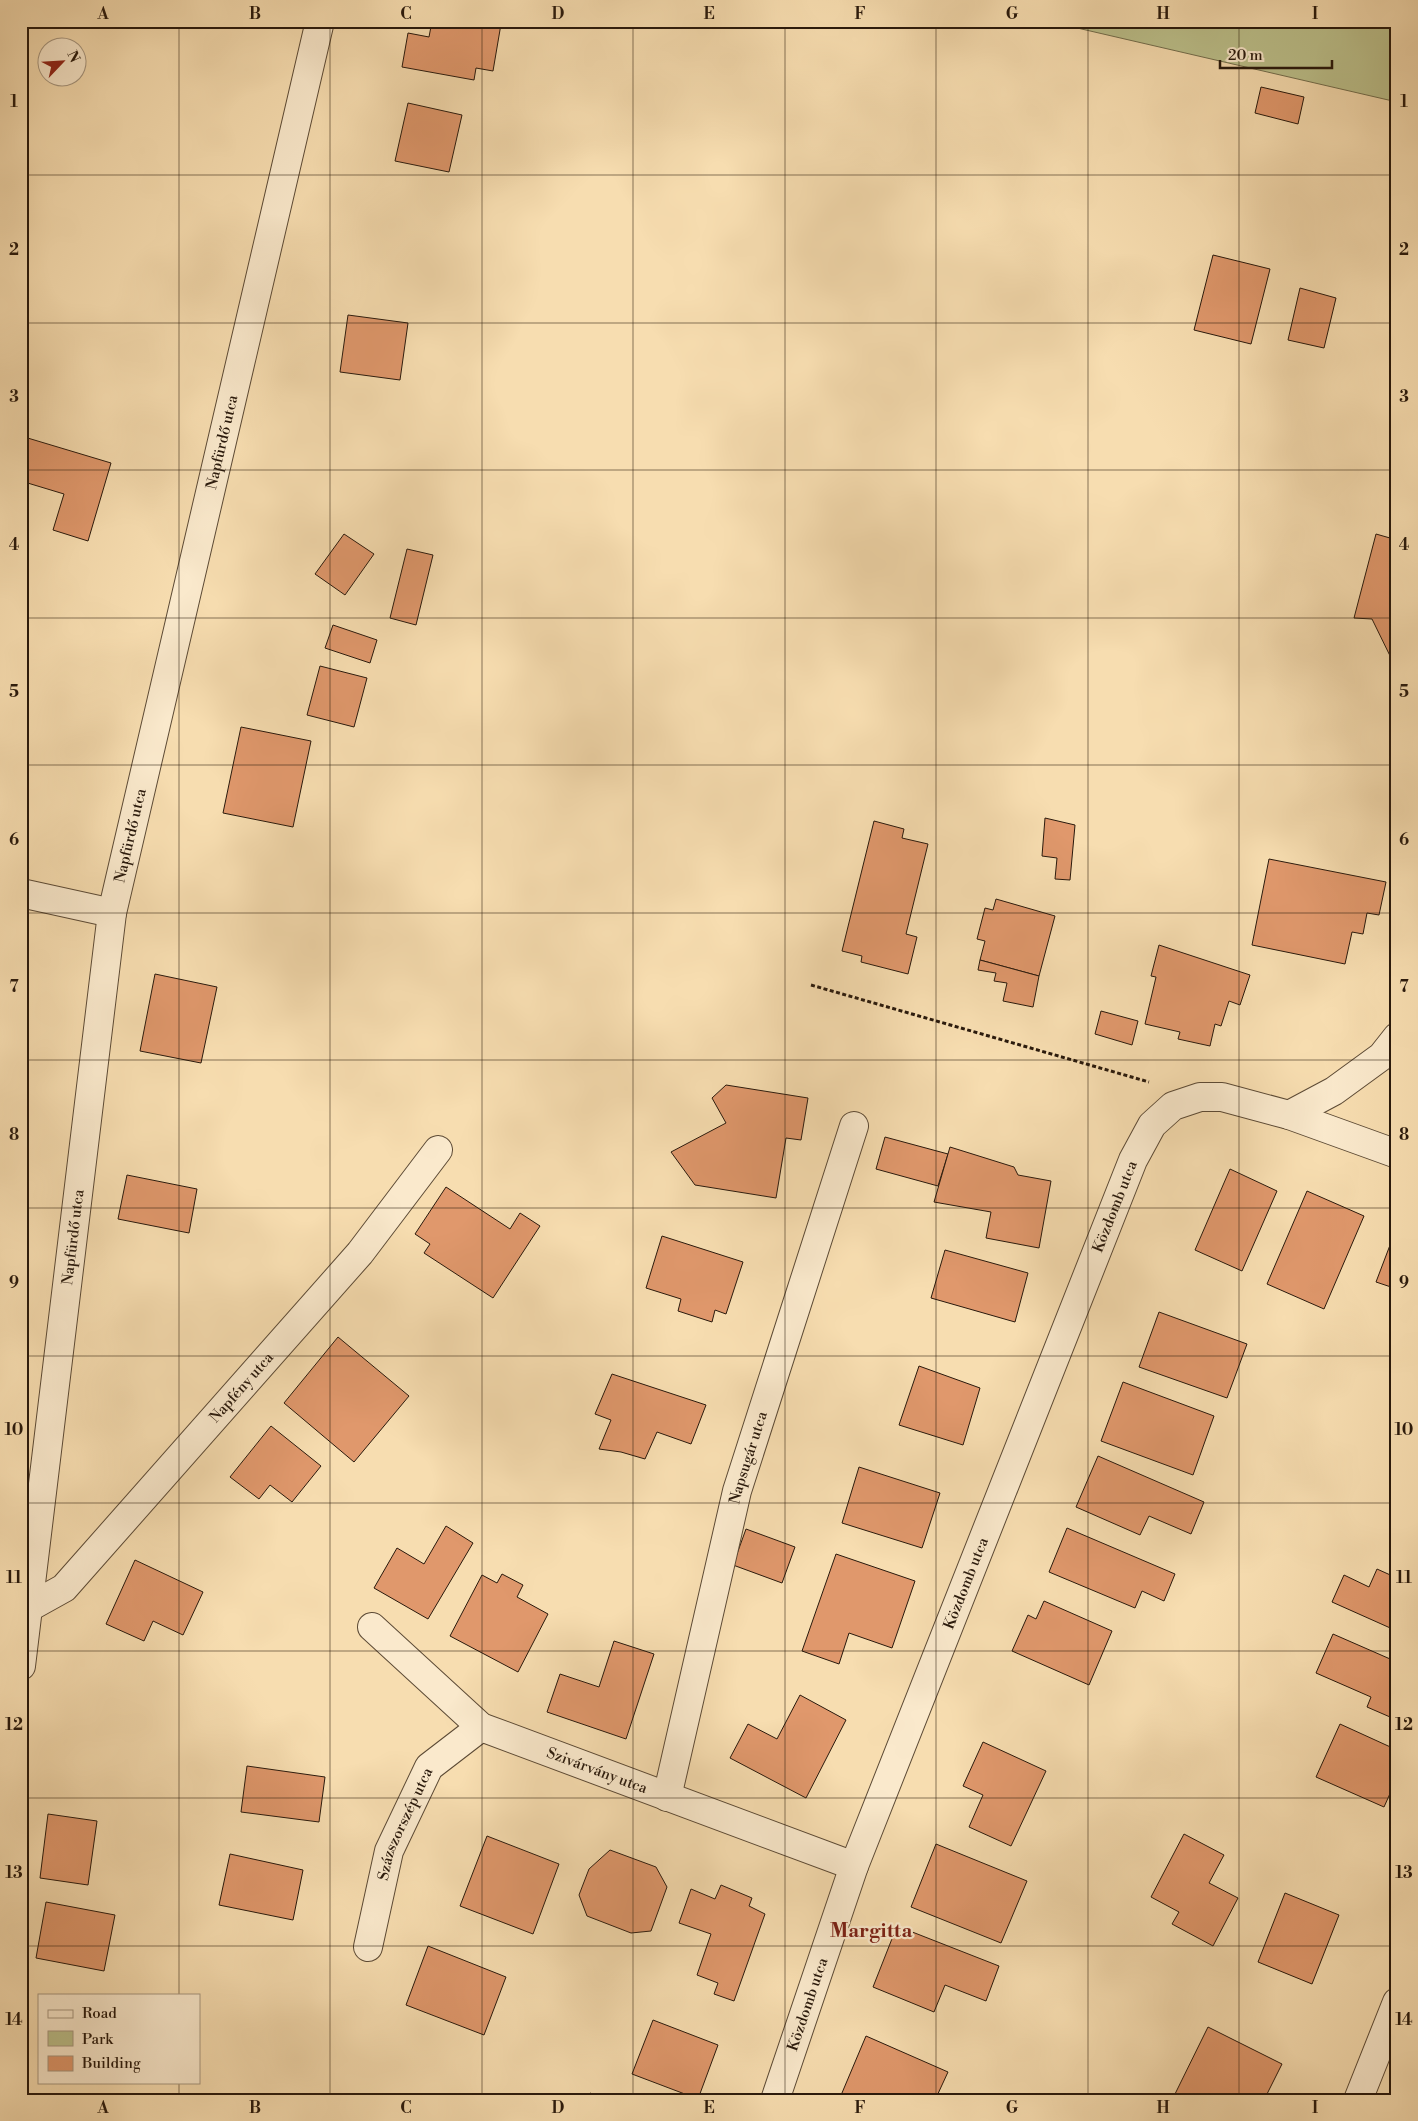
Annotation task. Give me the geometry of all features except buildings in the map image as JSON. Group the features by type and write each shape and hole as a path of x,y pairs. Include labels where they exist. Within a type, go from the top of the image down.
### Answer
{"street":[{"name":"Napfürdő utca","path":"21,1666 112,913 320,21"},
{"path":"21,893 112,913"},
{"path":"1289,1115 1334,1091 1366,1068 1382,1056 1397,1037"},
{"name":"Közdomb utca","path":"775,2100 854,1866 1133,1160 1152,1125 1173,1106 1200,1097 1222,1098 1289,1115 1397,1154"},
{"name":"Napsugár utca","path":"667,1797 737,1491 854,1126"},
{"name":"Napfény utca","path":"28,1608 64,1588 360,1253 438,1150"},
{"name":"Szivárvány utca","path":"372,1627 481,1727 854,1866"},
{"name":"Százszorszép utca","path":"368,1946 390,1851 429,1767 481,1727"},
{"path":"1358,2100 1397,2002"}],"path":[{"path":"812,985 1200,1097"}],"green space":[{"path":"1047,21 1397,21 1397,102"}],"district":[{"name":"Margitta","path":"871,1930"}]}
